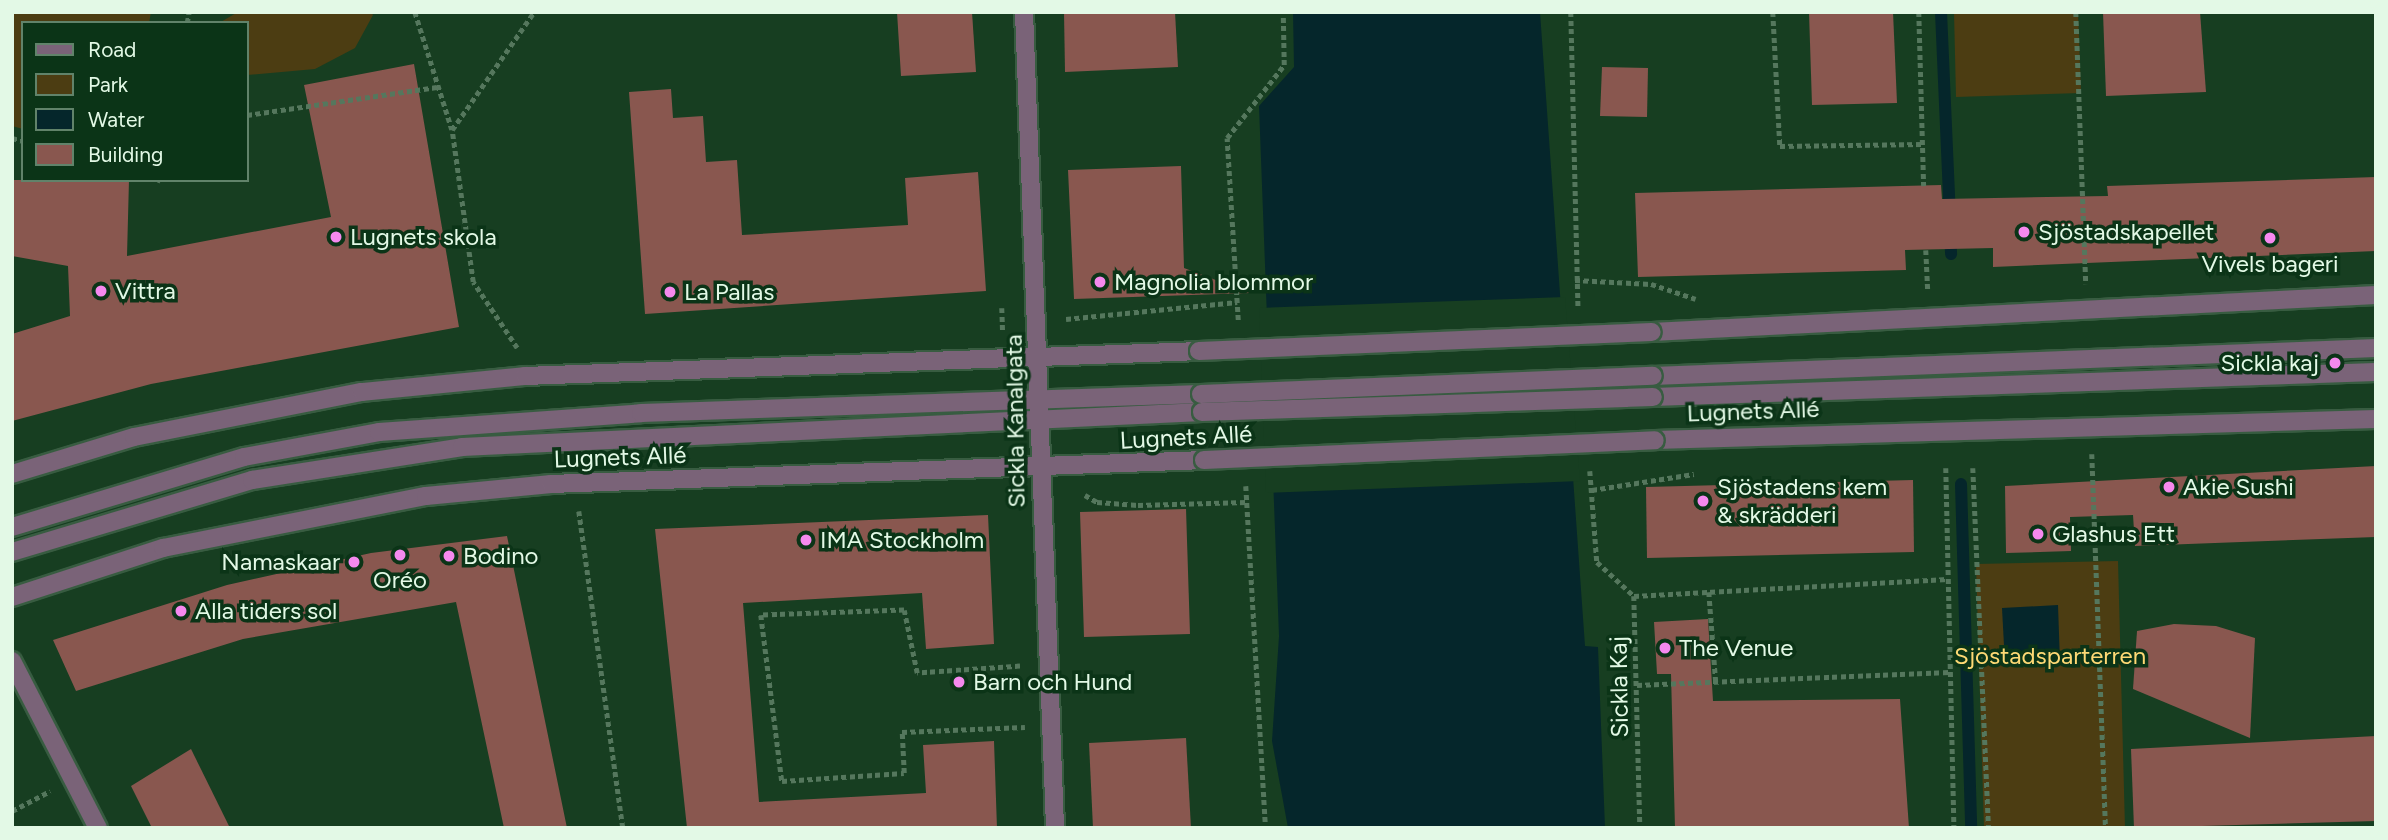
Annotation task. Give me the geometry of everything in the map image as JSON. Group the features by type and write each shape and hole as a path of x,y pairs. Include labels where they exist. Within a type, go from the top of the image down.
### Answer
{"street":[{"name":"Sickla Kanalgata","path":"1024,12 1055,828"},
{"path":"12,474 134,437 362,393 525,376 1651,332 2376,295"},
{"path":"12,552 151,506 385,456 540,440 1038,409 1201,394 2376,348"},
{"path":"12,527 244,457 379,432 641,413 1038,409 1202,412 2376,372"},
{"name":"Lugnets Allé","path":"12,597 163,548 307,515 426,496 551,484 1040,467 1655,440 2376,419"},
{"path":"12,661 98,828"}],"path":[{"path":"415,12 453,130 473,282 514,336 525,376"},
{"path":"453,130 534,12"},
{"path":"1227,138 1284,65 1283,12"},
{"path":"1572,12 1575,280 1578,319"},
{"path":"1773,12 1780,146 1923,144"},
{"path":"1919,12 1924,186"},
{"path":"248,115 437,87"},
{"path":"1926,250 1928,278"},
{"path":"1575,280 1651,284 1696,299"},
{"path":"1066,316 1237,302"},
{"path":"1589,464 1597,562 1634,596 1948,579"},
{"path":"1946,468 1954,828"},
{"path":"1973,468 1989,828"},
{"path":"1591,490 1694,474"},
{"path":"1080,491 1097,502 1124,504 1247,502"},
{"path":"579,510 623,828"},
{"path":"1709,592 1716,682"},
{"name":"Sickla Kaj","path":"1634,596 1640,828"},
{"path":"1010,667 917,673 904,610 761,615 782,781 904,773 902,732 1050,726"},
{"path":"1637,685 1950,672"},
{"path":"12,811 40,797"}],"green space":[{"path":"12,12 151,12 149,21 21,21 21,128 12,126"},
{"path":"238,12 371,12 373,15 355,48 315,69 248,75 248,21 222,21"},
{"path":"1954,12 2078,12 2081,93 1956,97"},
{"name":"Sjöstadsparterren","path":"2118,561 2125,828 1984,828 1976,564"}],"water":[{"path":"1293,12 1540,12 1585,646 1598,647 1605,828 1288,828 1272,741 1279,636 1259,106 1294,67"},
{"path":"2058,605 2060,663 2005,664 2002,608"}],"pier":[{"path":"1565,297 1580,481 1266,493 1259,308"}],"building":[{"path":"897,12 972,12 976,72 901,76"},
{"path":"1064,12 1175,12 1178,67 1065,72"},
{"path":"1809,12 1893,12 1897,103 1812,105"},
{"path":"2103,12 2200,12 2206,92 2106,96"},
{"name":"Lugnets skola","path":"414,64 459,327 151,384 12,421 12,334 70,316 68,266 12,256 12,180 129,182 127,256 331,217 304,85"},
{"path":"1602,67 1648,68 1647,117 1600,116"},
{"path":"671,89 673,118 703,116 706,162 737,160 742,235 908,225 905,178 978,172 986,291 645,314 629,92"},
{"path":"1181,166 1184,268 1250,293 1074,299 1068,170"},
{"path":"2376,177 2376,251 1993,267 1993,248 1905,250 1906,270 1638,277 1635,193 1941,185 1942,199 2108,196 2107,186"},
{"path":"2376,466 2376,537 2135,546 2133,515 2070,517 2071,551 2006,553 2005,486"},
{"path":"1913,480 1914,552 1647,558 1646,487"},
{"path":"1186,509 1190,634 1084,637 1080,512"},
{"path":"988,515 994,644 926,649 922,593 743,603 759,802 926,793 923,745 994,741 997,828 687,828 655,529"},
{"path":"507,536 567,828 504,828 456,602 243,639 76,691 53,640 227,585 371,553"},
{"path":"1708,619 1713,701 1900,699 1909,828 1675,828 1671,674 1657,674 1654,622"},
{"path":"2174,624 2216,626 2255,638 2250,738 2133,689 2137,631"},
{"path":"2376,736 2376,821 2134,828 2131,749"},
{"path":"1186,738 1191,828 1093,828 1089,743"},
{"path":"191,749 230,828 152,828 131,786"}],"waterway":[{"path":"1941,12 1950,215"},
{"path":"1950,233 1951,254"},
{"path":"1961,484 1971,828"}],"place":[{"name":"Sjöstadskapellet","path":"2024,232"},
{"name":"Lugnets skola","path":"336,237"},
{"name":"Vivels bageri","path":"2270,238"},
{"name":"Magnolia blommor","path":"1100,282"},
{"name":"Vittra","path":"101,291"},
{"name":"La Pallas","path":"670,292"},
{"name":"Sickla kaj","path":"2335,363"},
{"name":"Akie Sushi","path":"2169,487"},
{"name":"Sjöstadens kem & skrädderi","path":"1703,501"},
{"name":"Glashus Ett","path":"2038,534"},
{"name":"IMA Stockholm","path":"806,540"},
{"name":"Oréo","path":"400,555"},
{"name":"Bodino","path":"449,556"},
{"name":"Namaskaar","path":"354,562"},
{"name":"Alla tiders sol","path":"181,611"},
{"name":"The Venue","path":"1665,648"},
{"name":"Barn och Hund","path":"959,682"}]}
